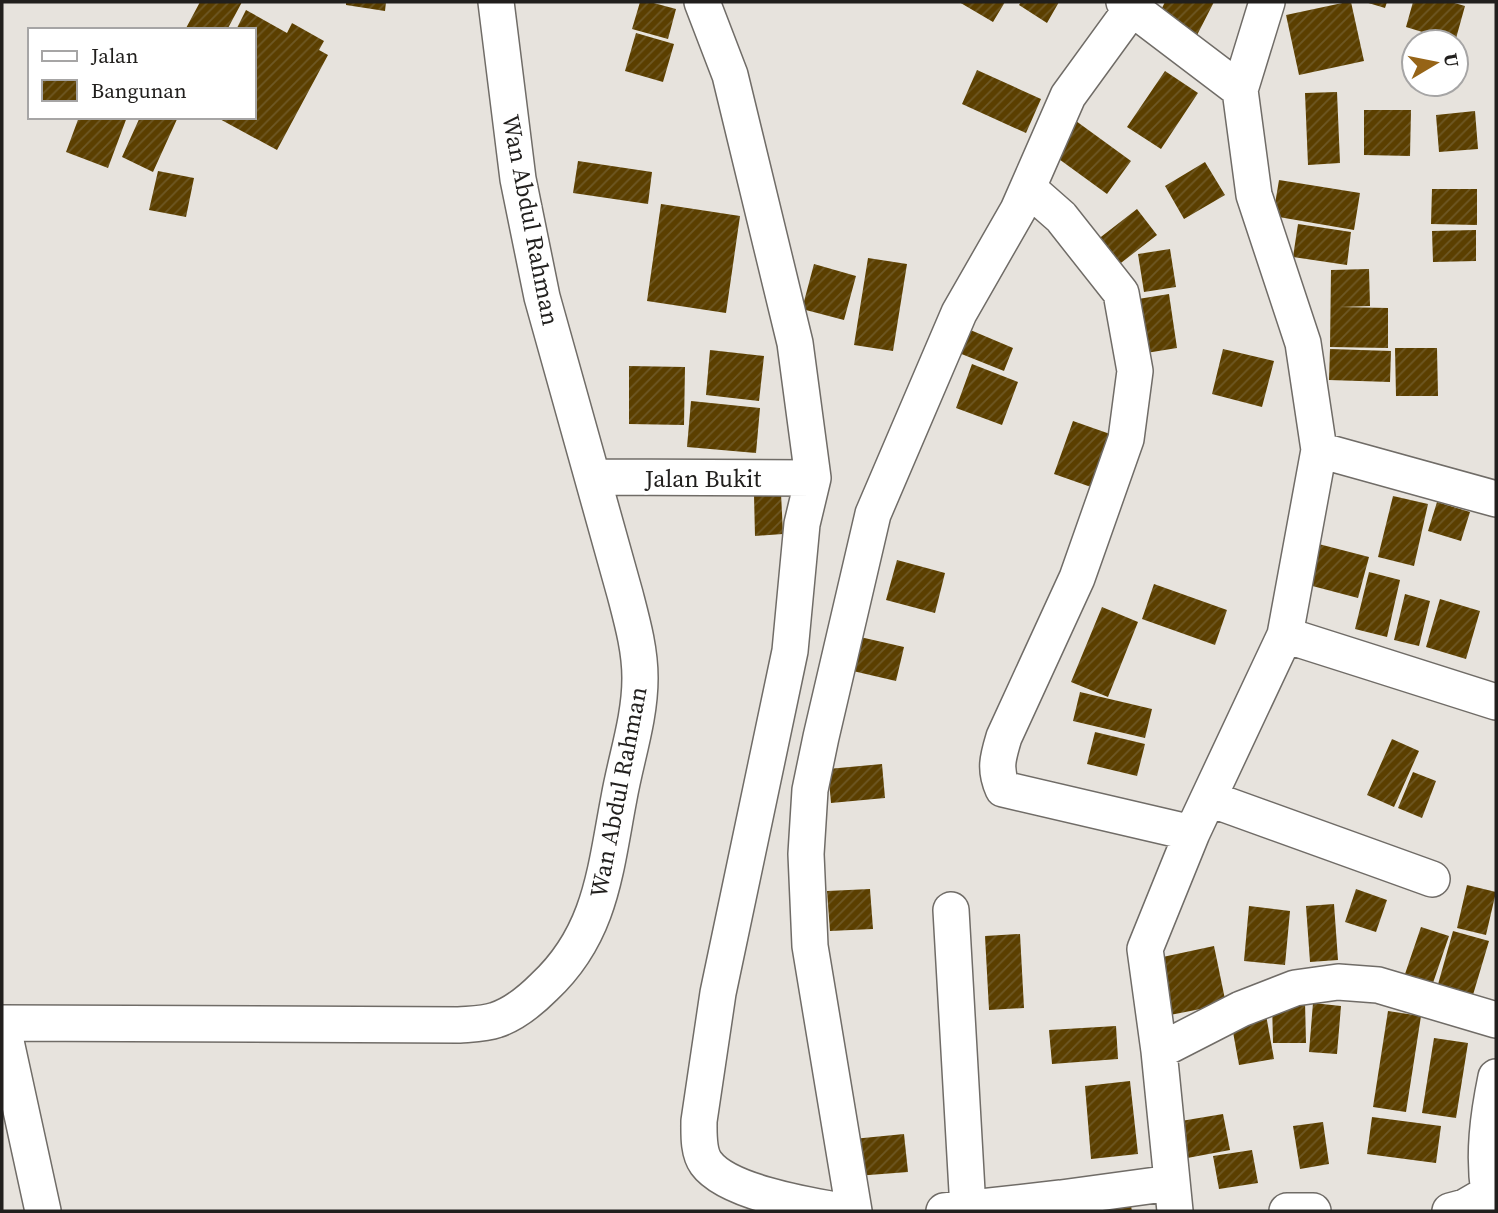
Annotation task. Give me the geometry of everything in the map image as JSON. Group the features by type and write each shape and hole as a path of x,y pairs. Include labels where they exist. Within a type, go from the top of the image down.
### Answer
{"street":[{"name":"Wan Abdul Rahman","path":"2,1023 459,1026 496,1020 531,1000 561,972 583,939 601,895 620,789 636,723 640,677 635,634 594,477 542,296 518,179 495,2"},
{"path":"702,2 730,75 795,343 813,478 802,523 790,651 718,993 699,1121 699,1142 704,1161 720,1178 789,1202 841,1211"},
{"path":"951,910 956,1210 1173,1197 1159,1051 1145,949 1192,834 1285,635 1319,450 1303,343 1254,195 1240,90 1267,2"},
{"path":"854,1211 810,946 806,853 810,790 873,514 959,313 1018,210 1068,96 1128,5 1240,90"},
{"path":"1028,188 1060,217 1121,293 1135,371 1126,439 1077,578 1004,737 996,762 998,777 1003,789 1192,834"},
{"path":"1319,450 1496,499"},
{"name":"Jalan Bukit","path":"594,477 813,478"},
{"path":"1285,635 1496,702"},
{"path":"1210,799 1432,879"},
{"path":"1159,1051 1241,1009 1295,988 1338,982 1378,985 1496,1020"},
{"path":"2,1023 43,1211"},
{"path":"1450,1211 1465,1207 1493,1192 1486,1173 1487,1133 1496,1077"},
{"path":"1287,1211 1313,1211"}],"building":[{"path":"200,2 242,2 228,28 186,28"},
{"path":"346,2 386,2 385,11 346,5"},
{"path":"640,2 676,9 668,39 632,29"},
{"path":"959,2 1005,2 993,22"},
{"path":"1021,2 1059,2 1047,23 1019,5"},
{"path":"1165,2 1214,2 1195,39 1156,20"},
{"path":"1351,2 1364,61 1299,75 1286,15"},
{"path":"1365,2 1387,2 1385,8"},
{"path":"1413,2 1451,2 1465,6 1459,28 1406,27"},
{"path":"246,10 287,33 292,23 324,41 319,50 328,55 277,150 220,119 256,119 256,28 237,28"},
{"path":"636,33 674,44 663,82 625,71"},
{"path":"977,70 1041,99 1026,133 962,104"},
{"path":"1165,71 1198,93 1161,149 1127,127"},
{"path":"1337,92 1340,163 1308,165 1305,93"},
{"path":"1364,110 1411,110 1410,156 1364,155"},
{"path":"1475,111 1478,149 1439,152 1436,115"},
{"path":"78,119 126,119 108,168 66,152"},
{"path":"139,119 177,119 153,172 122,157"},
{"path":"1076,121 1131,161 1107,194 1052,154"},
{"path":"578,161 652,172 648,204 573,193"},
{"path":"1205,162 1225,195 1184,219 1165,186"},
{"path":"158,171 194,178 186,217 149,210"},
{"path":"1279,180 1360,193 1354,230 1273,216"},
{"path":"1432,189 1477,189 1477,225 1431,224"},
{"path":"661,204 740,216 726,313 647,301"},
{"path":"1137,209 1157,235 1117,266 1097,240"},
{"path":"1298,224 1351,232 1347,265 1293,257"},
{"path":"1476,230 1476,261 1433,262 1432,231"},
{"path":"1170,249 1176,287 1144,292 1138,254"},
{"path":"868,258 907,264 893,351 854,345"},
{"path":"814,264 856,276 844,320 802,309"},
{"path":"1369,269 1370,306 1340,307 1388,308 1388,348 1330,347 1331,270"},
{"path":"1169,294 1177,348 1140,354 1132,300"},
{"path":"968,329 1013,348 1004,371 959,353"},
{"path":"1395,348 1437,348 1438,396 1396,396"},
{"path":"1223,349 1274,361 1262,407 1212,394"},
{"path":"1330,349 1391,351 1390,382 1329,380"},
{"path":"710,350 764,356 759,401 706,395"},
{"path":"972,364 1018,382 1002,425 956,408"},
{"path":"629,366 685,367 684,425 629,424"},
{"path":"691,401 760,408 756,453 687,447"},
{"path":"1073,421 1110,434 1091,487 1054,474"},
{"path":"781,493 783,534 755,536 754,495"},
{"path":"1393,496 1428,504 1414,566 1378,557"},
{"path":"1437,502 1470,512 1461,541 1428,531"},
{"path":"1311,542 1369,557 1358,598 1301,583"},
{"path":"897,560 945,573 935,613 886,600"},
{"path":"1369,572 1400,580 1387,637 1355,629"},
{"path":"1154,584 1227,610 1215,645 1142,619"},
{"path":"1405,594 1430,601 1419,646 1394,640"},
{"path":"1440,599 1480,611 1466,659 1426,647"},
{"path":"1102,607 1138,622 1108,697 1071,682"},
{"path":"847,634 904,647 896,681 840,668"},
{"path":"1080,692 1152,709 1145,738 1073,721"},
{"path":"1095,732 1145,744 1137,776 1087,764"},
{"path":"1392,739 1419,751 1394,807 1367,795"},
{"path":"882,764 885,798 831,803 828,769"},
{"path":"1413,772 1436,781 1422,818 1398,808"},
{"path":"1467,885 1496,892 1486,935 1457,928"},
{"path":"870,889 873,929 830,931 827,891"},
{"path":"1356,889 1387,900 1376,932 1345,922"},
{"path":"1334,904 1338,960 1310,962 1306,906"},
{"path":"1249,906 1290,911 1285,965 1244,961"},
{"path":"1421,927 1449,936 1433,983 1405,974"},
{"path":"1453,931 1489,941 1470,1005 1435,995"},
{"path":"1020,934 1024,1008 989,1010 985,936"},
{"path":"1214,946 1226,1004 1170,1015 1158,958"},
{"path":"1272,1001 1305,1001 1306,1043 1273,1043"},
{"path":"1313,1003 1341,1006 1337,1054 1309,1052"},
{"path":"1388,1011 1421,1016 1406,1112 1373,1107"},
{"path":"1266,1015 1274,1059 1239,1065 1231,1021"},
{"path":"1116,1026 1118,1059 1052,1064 1049,1030"},
{"path":"1434,1038 1468,1043 1456,1118 1422,1113"},
{"path":"1130,1081 1138,1154 1091,1159 1085,1086"},
{"path":"1223,1114 1230,1150 1182,1159 1175,1122"},
{"path":"1372,1117 1441,1126 1436,1163 1367,1154"},
{"path":"1323,1122 1329,1164 1300,1169 1293,1126"},
{"path":"904,1134 908,1172 856,1176 853,1139"},
{"path":"1252,1150 1258,1183 1219,1189 1213,1156"},
{"path":"1130,1201 1132,1211 1070,1211"}]}
